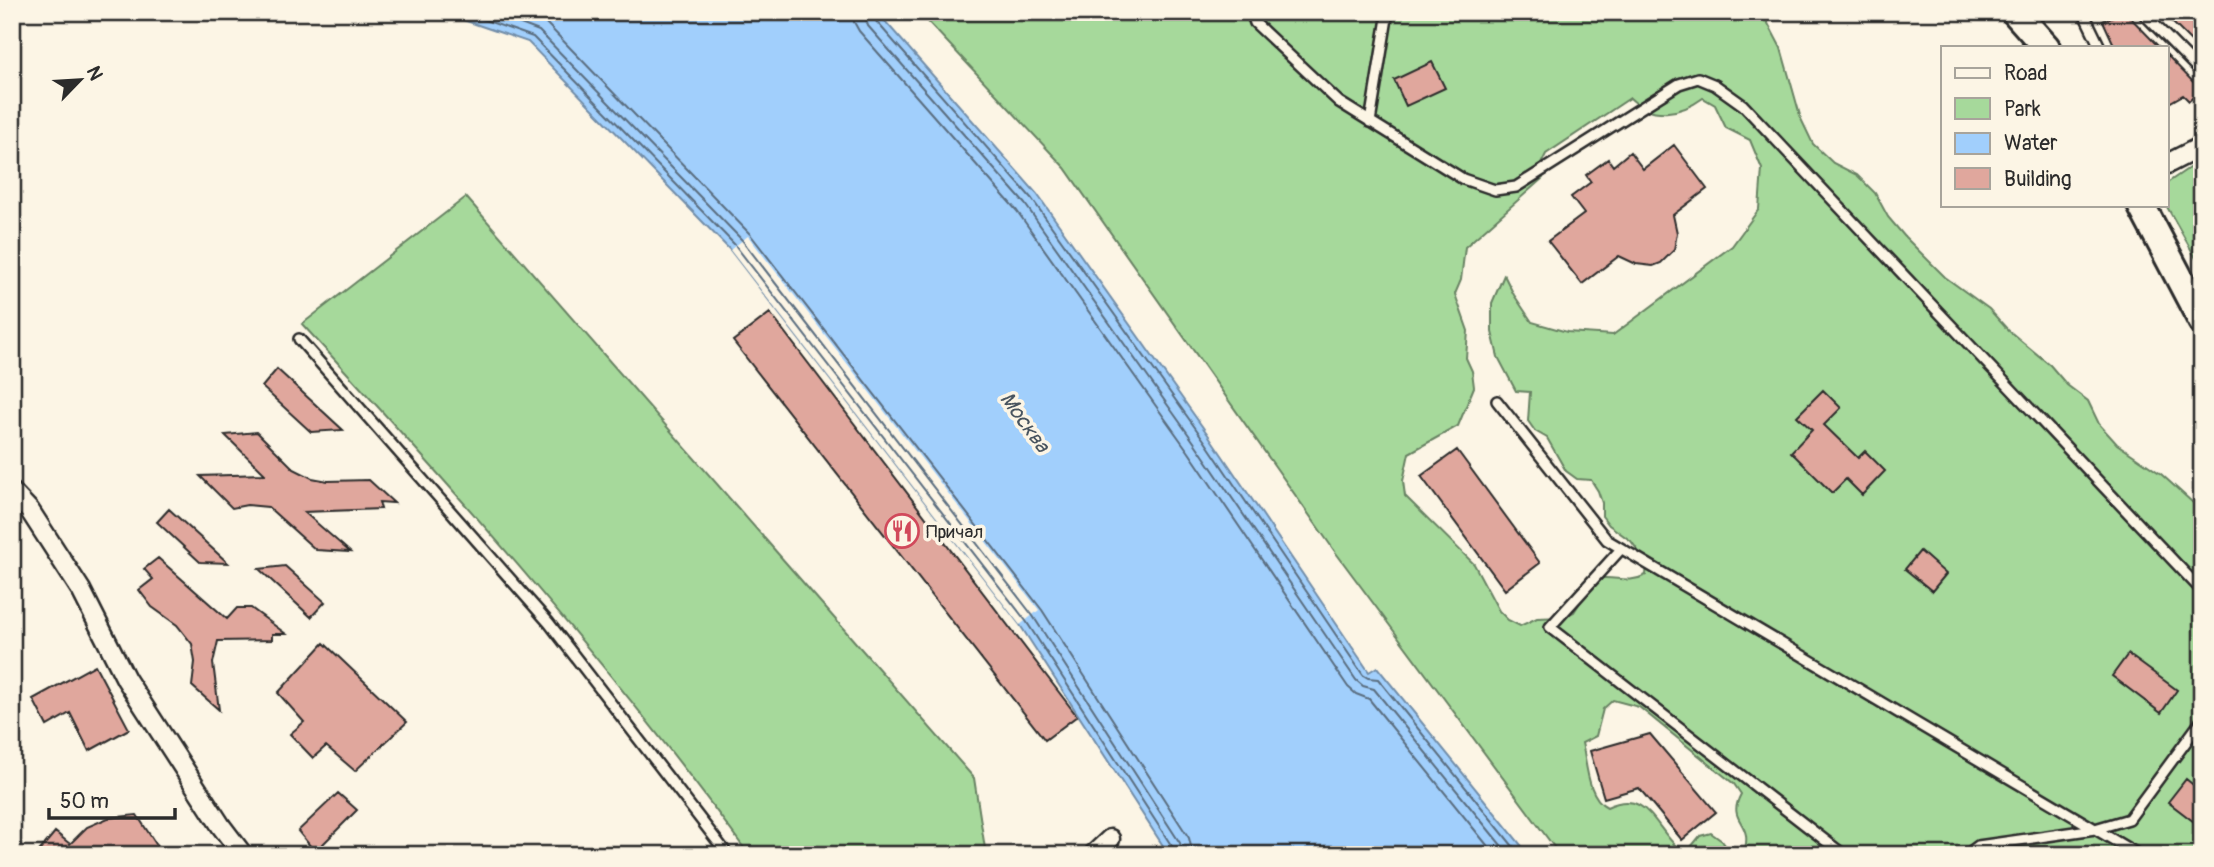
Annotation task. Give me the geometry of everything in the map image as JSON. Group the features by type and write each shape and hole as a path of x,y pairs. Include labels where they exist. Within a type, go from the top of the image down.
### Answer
{"main road":[{"path":"2015,12 2045,46"},
{"path":"2142,206 2202,320"}],"street":[{"path":"2168,163 2202,146"},
{"path":"12,492 30,511 81,590 126,679 221,826 243,855"},
{"path":"1093,855 1110,839"}],"lane":[{"path":"1251,12 1255,23 1339,102 1463,179 1495,190 1516,187 1679,84 1698,78 1715,85 1744,105 2202,591"},
{"path":"1370,122 1388,12"},
{"path":"2089,12 2085,16 2100,46"},
{"path":"2142,12 2202,74"},
{"path":"299,339 550,623 728,855"},
{"path":"1497,401 1607,540 2139,855"},
{"path":"1621,549 1550,627 1844,855"},
{"path":"1966,855 1978,845 2095,829 2129,819 2202,720"}],"green space":[{"path":"919,12 1762,12 1781,48 1801,119 1813,144 1833,163 1857,175 1875,193 1888,217 1905,237 1945,277 1989,309 2008,330 2050,365 2067,385 2088,401 2099,424 2117,444 2161,474 2202,511 2202,855 1743,855 1746,835 1736,811 1741,794 1734,784 1639,707 1613,700 1603,709 1596,736 1582,743 1595,796 1607,807 1631,802 1640,806 1677,847 1691,847 1700,836 1711,833 1722,841 1731,853 1741,855 1560,855 1336,553 1065,168","holes":["1630,98 1657,112 1676,111 1703,98 1715,105 1726,128 1750,140 1762,169 1759,209 1732,246 1613,335 1567,332 1532,322 1504,275 1492,303 1492,332 1498,357 1516,391 1530,392 1528,421 1535,431 1547,438 1566,471 1577,479 1591,480 1602,503 1602,516 1609,525 1631,541 1647,563 1646,575 1639,578 1595,579 1574,612 1563,617 1537,618 1520,626 1499,611 1474,564 1405,496 1403,481 1409,453 1458,426 1474,387 1472,371 1466,358 1468,331 1455,294 1461,280 1465,247 1543,178 1540,166 1546,154"]},
{"path":"2192,166 2202,169 2202,269 2167,206 2168,182"},
{"path":"466,197 974,778 986,855 749,855 644,717 533,583 477,517 302,324"}],"water":[{"name":"Москва","path":"440,12 877,12 1037,194 1209,436 1369,672 1377,667 1529,855 1169,855 1020,625 730,250 528,42"}],"pier":[{"path":"748,236 1039,610 1020,625 730,250"}],"building":[{"path":"2125,12 2158,46 2115,46 2103,21"},
{"path":"2162,12 2183,12 2202,31 2202,52"},
{"path":"2168,56 2201,90 2189,101 2183,95 2168,103"},
{"path":"1432,62 1445,88 1406,106 1394,80"},
{"path":"1674,145 1707,189 1673,215 1677,233 1674,250 1661,263 1653,266 1636,264 1619,256 1582,284 1548,241 1584,214 1571,197 1591,182 1586,175 1608,159 1613,166 1630,152 1643,169"},
{"path":"770,313 1077,716 1045,740 733,341"},
{"path":"277,369 343,430 311,432 262,387"},
{"path":"1823,390 1841,408 1824,425 1858,458 1865,451 1885,471 1862,495 1846,479 1832,493 1791,452 1812,430 1797,416"},
{"path":"257,432 294,469 312,478 328,481 369,480 394,503 379,502 381,509 304,512 350,552 316,550 268,507 247,505 232,508 200,476 265,474 225,435"},
{"path":"1457,450 1540,563 1505,590 1421,476"},
{"path":"169,509 228,563 200,562 157,522"},
{"path":"1920,551 1946,574 1932,591 1905,569"},
{"path":"158,558 227,619 237,608 251,608 286,634 272,634 272,640 218,641 213,663 219,710 192,686 195,662 192,644 177,625 152,607 139,590 153,579 144,569"},
{"path":"285,566 325,602 311,617 259,569"},
{"path":"324,643 407,722 355,771 326,746 313,758 290,734 304,722 278,693"},
{"path":"2128,654 2177,690 2161,713 2112,676"},
{"path":"95,665 129,729 89,751 70,713 47,726 33,699"},
{"path":"1650,734 1716,812 1682,840 1639,788 1604,798 1590,751"},
{"path":"2186,779 2202,792 2202,828 2168,802"},
{"path":"338,793 357,810 315,852 298,831"},
{"path":"137,815 163,855 36,855 55,832 70,844 87,827 108,818"}],"place":[{"name":"Причал","path":"902,531"}]}
